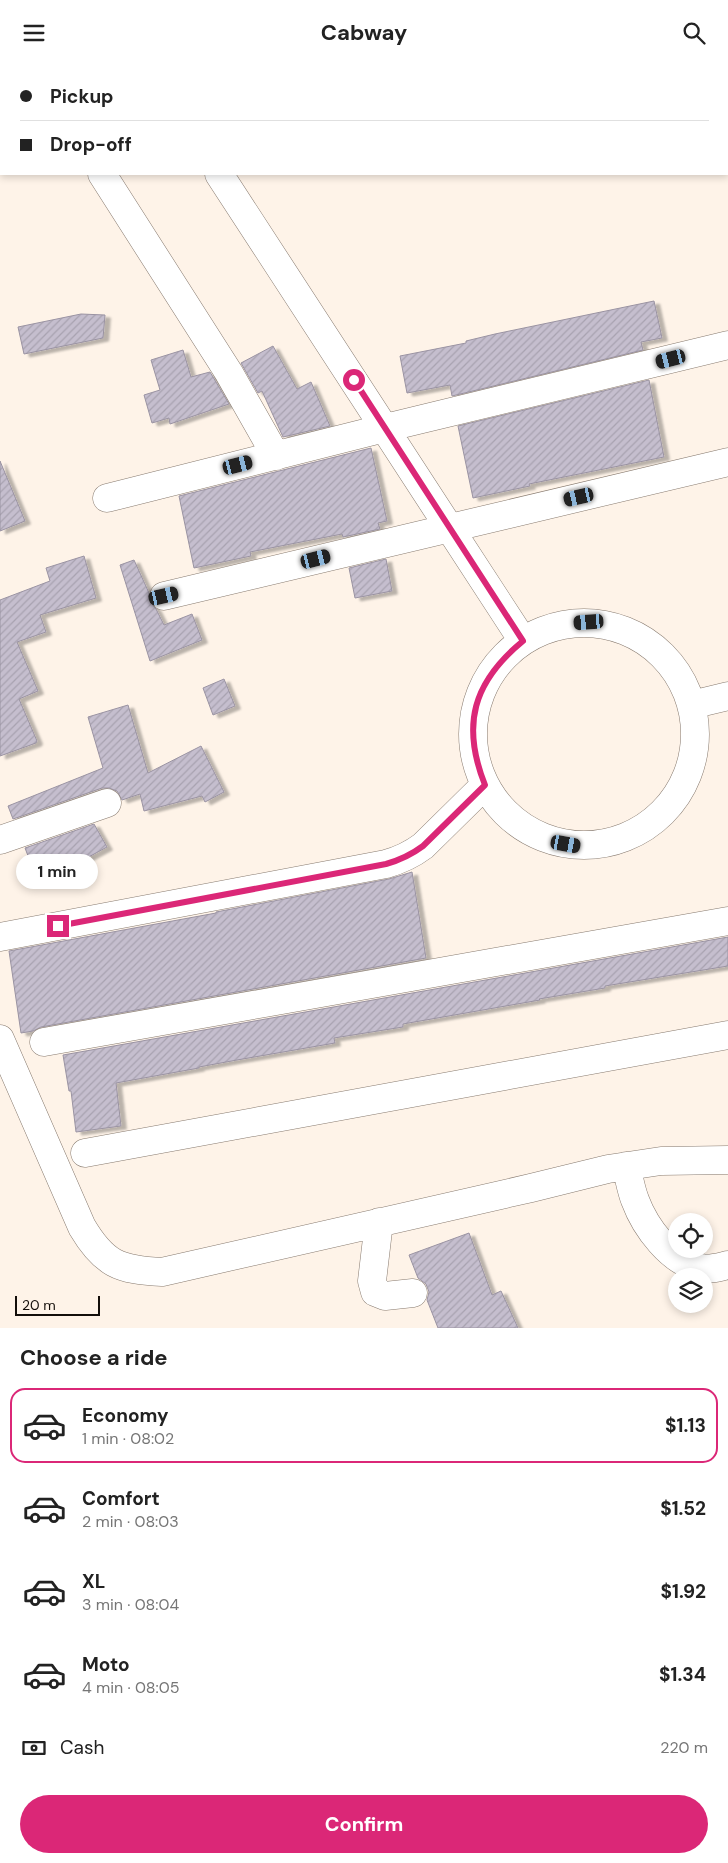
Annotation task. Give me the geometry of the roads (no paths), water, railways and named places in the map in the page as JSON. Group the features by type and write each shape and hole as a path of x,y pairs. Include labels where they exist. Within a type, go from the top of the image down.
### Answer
{"street":[{"path":"103,175 224,365 276,456"},
{"path":"220,175 523,641"},
{"path":"107,498 728,345"},
{"path":"164,596 728,461"},
{"path":"589,622 619,629 634,635 654,647 670,663 683,683 691,705 695,728 693,751 687,774 677,795 662,813 644,828 624,839 601,845 578,846 555,842 533,834 502,810 485,785 476,763 473,740 474,717 480,694 495,668 505,655 523,641 544,630 566,624 589,622"},
{"path":"691,705 728,697"},
{"path":"0,937 386,864 412,855 485,785"},
{"path":"0,840 107,803"},
{"path":"44,1041 728,921"},
{"path":"85,1153 728,1035"},
{"path":"0,1039 82,1227 92,1245 106,1259 130,1270 162,1271 608,1169 662,1161 728,1160"},
{"path":"626,1166 635,1200 648,1226 663,1245 692,1266 712,1268 728,1265"},
{"path":"379,1222 372,1281 375,1291 385,1296 413,1293"}]}
